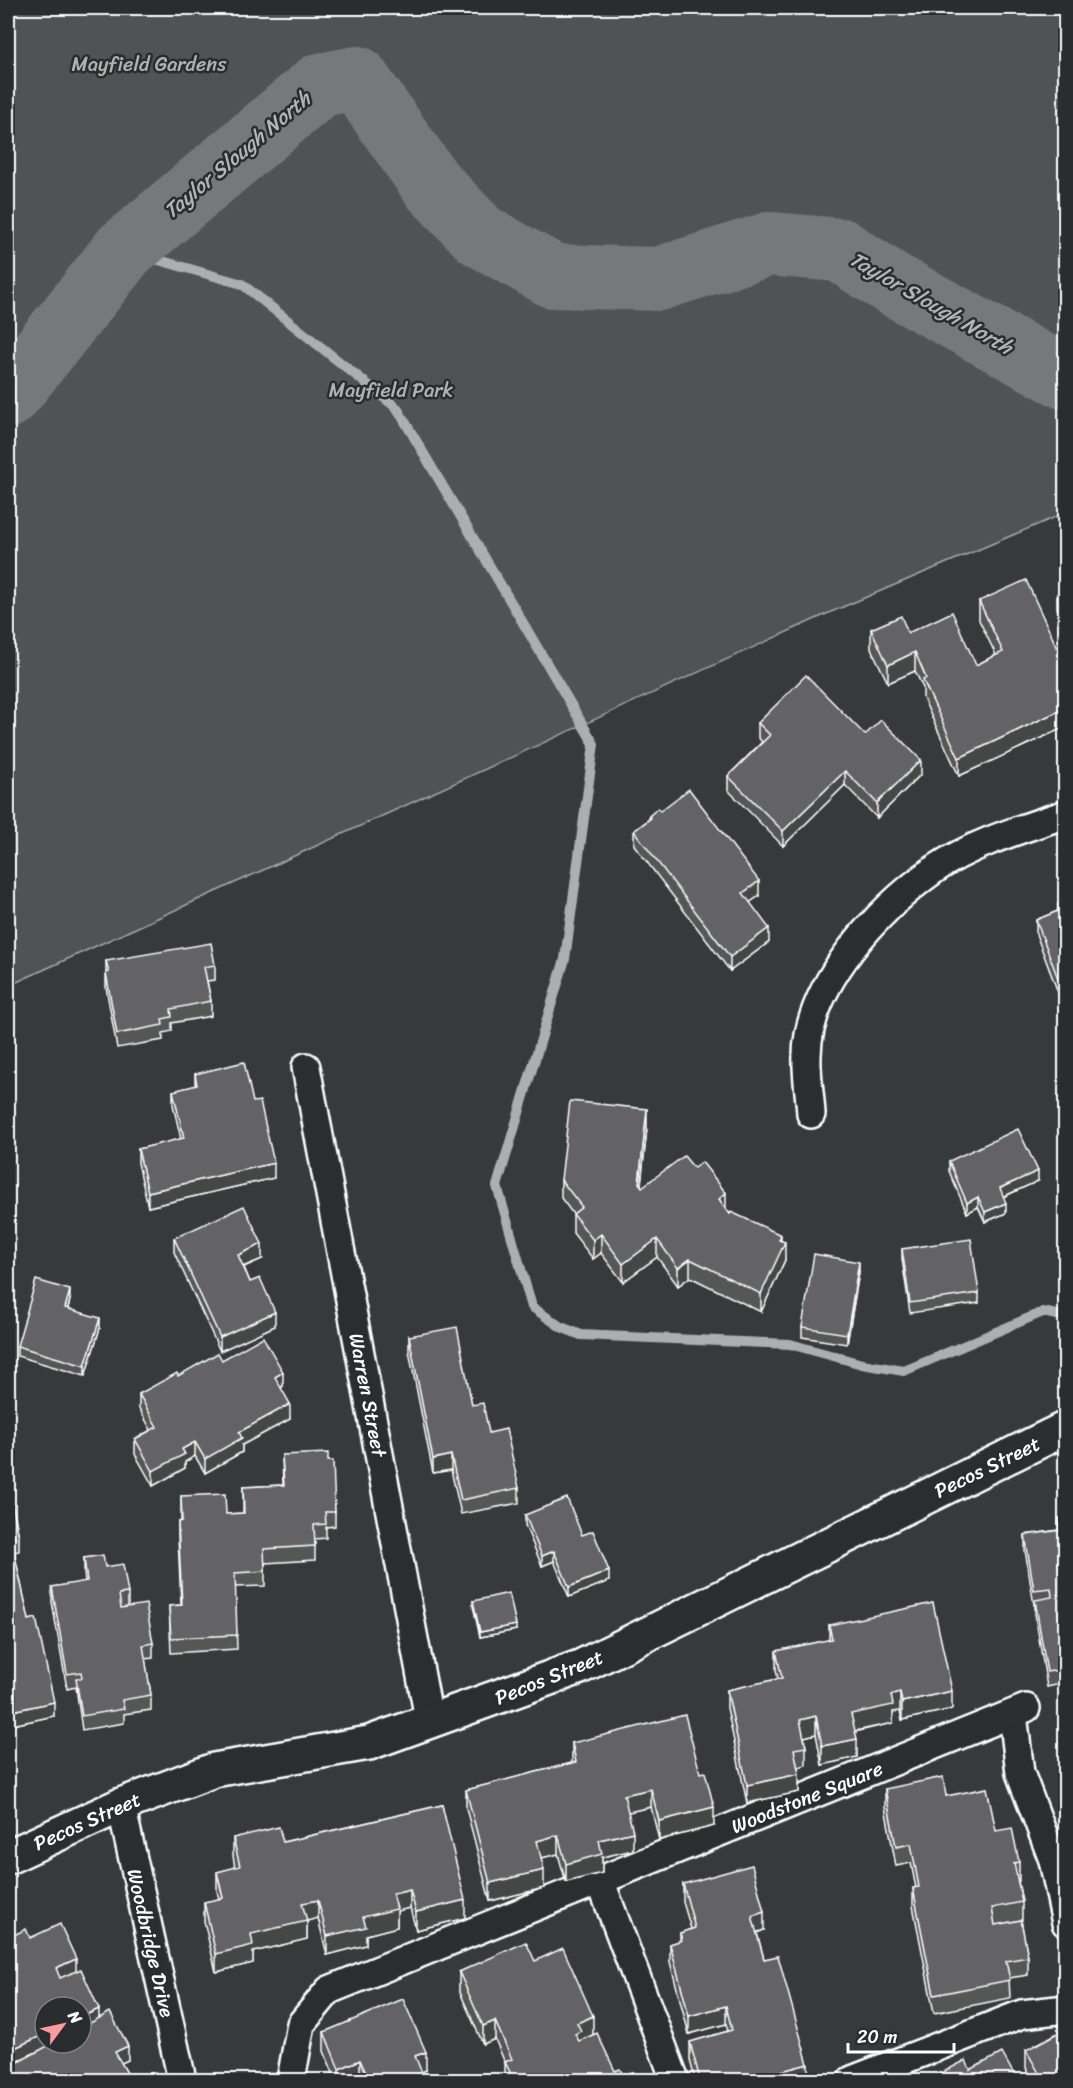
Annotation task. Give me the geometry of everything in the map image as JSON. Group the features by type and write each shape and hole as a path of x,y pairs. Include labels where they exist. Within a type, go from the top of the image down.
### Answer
{"street":[{"path":"812,1114 806,1053 819,998 858,938 936,869 997,838 1065,814"},
{"name":"Warren Street","path":"306,1067 430,1724"},
{"name":"Pecos Street","path":"8,1857 121,1804 214,1770 369,1743 430,1724 580,1667 1065,1428"},
{"name":"Woodstone Square","path":"291,2080 301,2024 329,1990 1019,1711 1020,1773 1053,1860 1065,1923"},
{"name":"Woodbridge Drive","path":"121,1804 182,2080"},
{"path":"600,1880 675,2080"},
{"path":"852,2080 1022,2014 1065,2009"}],"green space":[{"name":"Mayfield Park","path":"8,8 1065,8 1065,513 831,612 8,986"}],"building":[{"path":"1026,580 1065,665 1065,708 959,758 923,680 926,678 915,652 888,665 871,629 901,616 908,633 952,612 976,665 1003,652 979,601"},
{"path":"1065,591 1065,620 1057,594"},
{"path":"806,675 865,735 881,720 921,760 877,803 845,771 783,831 728,776 770,735 758,723"},
{"path":"689,789 759,881 743,893 769,928 730,957 634,831 651,818 649,816 658,808 660,811"},
{"path":"1065,901 1065,978 1059,981 1036,920 1060,910 1058,904"},
{"path":"211,943 215,965 204,967 211,1001 171,1009 172,1017 162,1019 163,1025 117,1034 106,961"},
{"path":"244,1062 253,1102 260,1101 274,1163 148,1192 138,1149 184,1138 173,1091 197,1085 195,1074"},
{"path":"570,1101 647,1109 639,1183 642,1187 684,1156 694,1168 702,1162 726,1193 719,1199 730,1214 731,1212 781,1235 779,1240 785,1242 761,1294 690,1259 678,1268 657,1239 623,1264 601,1234 593,1240 573,1214 582,1207 561,1180"},
{"path":"1018,1129 1038,1171 1000,1188 1006,1203 985,1212 978,1197 967,1203 949,1161"},
{"path":"244,1206 262,1244 238,1255 250,1282 260,1278 275,1312 220,1337 174,1238"},
{"path":"971,1239 979,1293 910,1303 902,1249"},
{"path":"814,1254 859,1262 847,1334 802,1327"},
{"path":"36,1280 70,1290 65,1308 100,1318 85,1366 17,1346"},
{"path":"457,1327 472,1405 483,1403 489,1433 506,1429 519,1488 461,1500 451,1455 433,1459 409,1336"},
{"path":"263,1337 283,1372 275,1377 290,1404 239,1432 242,1438 205,1459 195,1442 182,1449 185,1454 153,1471 135,1439 157,1427 139,1394 177,1373 178,1376 218,1353 222,1360"},
{"path":"328,1453 328,1461 333,1461 335,1512 325,1512 326,1524 314,1525 315,1546 264,1549 265,1571 235,1573 237,1635 171,1638 169,1606 182,1605 178,1522 182,1521 181,1496 225,1494 226,1514 244,1513 243,1487 284,1485 282,1455"},
{"path":"8,1482 19,1537 11,1538 29,1620 36,1618 54,1702 12,1711 8,1692"},
{"path":"567,1498 582,1535 593,1531 609,1571 569,1587 554,1551 542,1556 525,1515"},
{"path":"1065,1517 1065,1669 1047,1672 1035,1600 1052,1597 1051,1588 1034,1590 1025,1535 1061,1530 1059,1518"},
{"path":"103,1555 105,1567 123,1564 128,1593 119,1594 121,1608 146,1604 153,1643 143,1645 151,1695 122,1700 124,1709 82,1716 76,1678 82,1678 81,1672 67,1674 52,1587 87,1581 84,1558"},
{"path":"509,1593 516,1625 480,1632 473,1601"},
{"path":"933,1603 952,1691 902,1702 900,1692 891,1695 893,1705 851,1714 857,1739 822,1746 816,1716 800,1720 806,1747 794,1749 799,1774 747,1785 727,1690 782,1678 776,1651 832,1639 829,1625"},
{"path":"685,1715 700,1773 705,1772 714,1807 659,1821 651,1789 624,1795 633,1832 599,1840 602,1854 566,1864 558,1835 537,1841 544,1870 490,1883 466,1790 576,1762 572,1743"},
{"path":"943,1777 946,1796 987,1788 996,1831 1012,1828 1019,1862 1014,1863 1022,1902 992,1908 995,1925 1021,1920 1028,1957 1006,1961 1010,1980 934,1995 913,1888 919,1887 911,1844 896,1847 885,1789"},
{"path":"442,1805 465,1900 416,1912 410,1890 393,1894 397,1909 363,1917 366,1927 327,1936 318,1900 302,1903 307,1921 251,1934 253,1945 216,1954 204,1902 223,1898 217,1872 240,1866 233,1838 279,1827 283,1842"},
{"path":"752,1865 764,1912 752,1916 764,1959 778,1956 808,2064 747,2080 700,2080 690,2042 732,2030 726,2006 689,2016 670,1944 682,1940 680,1933 695,1928 683,1884"},
{"path":"60,1924 76,1959 56,1968 60,1978 81,1969 93,1995 33,1995 33,2040 8,2051 8,1930 12,1936 26,1929 30,1938"},
{"path":"526,1942 535,1961 563,1948 593,2016 577,2023 581,2031 575,2034 579,2041 597,2033 615,2071 620,2069 625,2080 514,2080 505,2062 512,2059 495,2021 483,2026 459,1972"},
{"path":"93,1996 99,2009 93,2012"},
{"path":"403,1999 426,2052 415,2056 425,2080 348,2080 366,2073 360,2060 339,2069 324,2032"},
{"path":"110,2012 128,2046 115,2052 131,2080 19,2080 11,2066 33,2054 93,2055 93,2021"},
{"path":"1065,2029 1065,2080 1043,2080 1026,2050"},
{"path":"1002,2053 1017,2080 930,2079 966,2060 970,2070"}],"waterway":[{"name":"Taylor Slough North","path":"8,396 124,250 320,85 357,78 432,185 480,235 553,276 658,279 769,244 840,250 891,283 1066,378"},
{"path":"124,250 242,284 397,408 594,744 565,959 497,1186 532,1307 561,1327 581,1335 790,1344 862,1364 904,1371 1043,1312 1066,1317"}],"park label":[{"name":"Mayfield Gardens","path":"149,64"}]}
